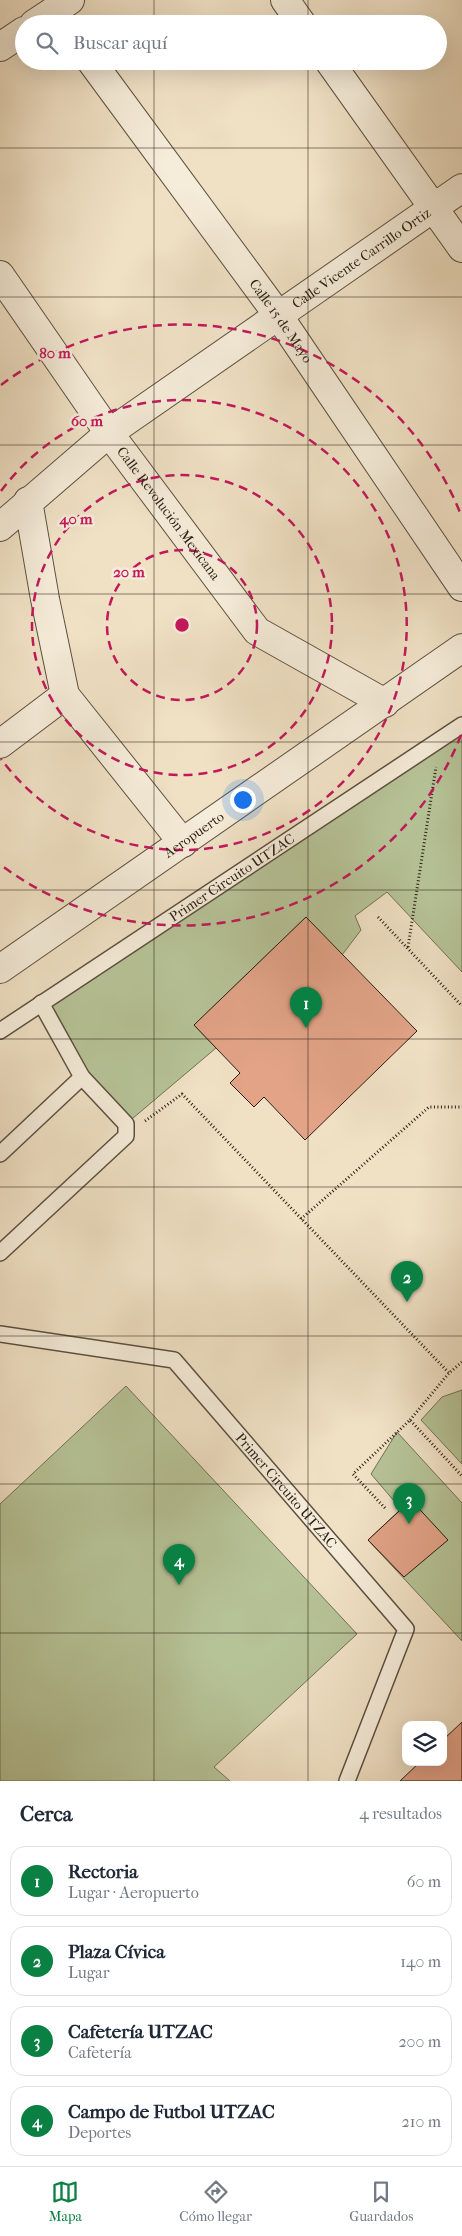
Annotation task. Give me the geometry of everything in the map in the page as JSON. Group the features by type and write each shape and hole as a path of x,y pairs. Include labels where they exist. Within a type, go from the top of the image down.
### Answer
{"street":[{"path":"285,0 296,15"},
{"path":"0,46 15,37"},
{"name":"Calle 15 de Mayo","path":"98,70 278,316 462,587"},
{"path":"335,70 462,248"},
{"name":"Calle Vicente Carrillo Ortiz","path":"0,527 109,433 462,188"},
{"name":"Calle Revolución Mexicana","path":"0,275 109,433 257,631 385,703"},
{"path":"28,501 45,599 65,695 183,843"},
{"name":"Aeropuerto","path":"0,970 462,648"},
{"path":"0,744 65,695"}],"lane":[{"name":"Primer Circuito UTZAC","path":"0,1031 462,725"},
{"path":"0,1253 126,1136 126,1124 82,1078 41,1004"},
{"path":"0,1154 82,1078"},
{"name":"Primer Circuito UTZAC","path":"0,1334 174,1360 406,1629 347,1781"}],"path":[{"path":"408,947 440,740"},
{"path":"378,917 462,1006"},
{"path":"126,1136 182,1094 450,1373"},
{"path":"301,1219 429,1107 462,1107"},
{"path":"385,1508 353,1474 410,1420 450,1373 462,1362"},
{"path":"410,1420 462,1476"}],"green space":[{"path":"462,734 462,972 387,892 355,916 361,930 342,955 306,917 194,1025 216,1048 126,1124 82,1077 41,1003"},
{"path":"126,1386 357,1634 214,1767 230,1781 0,1781 0,1504"},
{"path":"462,1390 462,1464 421,1420 442,1397"},
{"path":"397,1432 462,1503 462,1641 368,1540 401,1509 371,1474"}],"building":[{"path":"306,917 417,1031 305,1140 264,1097 254,1107 230,1083 240,1073 194,1025"},
{"path":"411,1500 448,1540 404,1577 368,1540"},
{"path":"462,1722 462,1781 400,1781 416,1766 447,1766 447,1736"}],"place":[{"name":"Rectoria","path":"306,1028"},
{"name":"Plaza Cívica","path":"407,1302"},
{"name":"Cafetería UTZAC","path":"409,1524"},
{"name":"Campo de Futbol UTZAC","path":"179,1585"}]}
